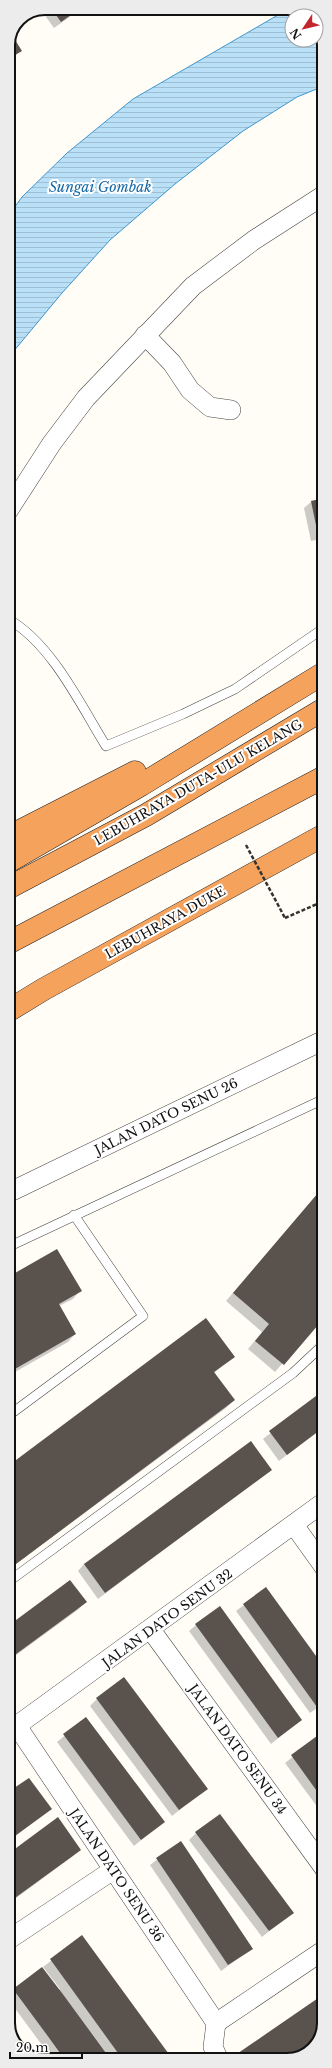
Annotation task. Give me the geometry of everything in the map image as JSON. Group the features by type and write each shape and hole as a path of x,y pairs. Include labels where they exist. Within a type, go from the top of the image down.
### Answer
{"highway":[{"path":"15,833 160,760 317,665"},
{"path":"15,858 141,785 317,677"},
{"name":"LEBUHRAYA DUTA-ULU KELANG","path":"15,884 146,815 317,713"},
{"path":"15,939 317,781"},
{"name":"LEBUHRAYA DUKE","path":"15,1007 51,985 317,839"}],"street":[{"path":"15,500 52,443 86,398 193,286 254,240 317,200"},
{"path":"145,335 172,363 190,390 210,407 231,410"},
{"name":"JALAN DATO SENU 26","path":"15,1190 317,1043"},
{"name":"JALAN DATO SENU 32","path":"15,1728 151,1630 317,1507"},
{"path":"294,1525 317,1557"},
{"name":"JALAN DATO SENU 34","path":"151,1630 317,1858"},
{"name":"JALAN DATO SENU 36","path":"15,1732 113,1870 216,2023"},
{"path":"15,1935 113,1870"},
{"path":"216,2053 213,2047 216,2023 317,1955"}],"lane":[{"path":"15,623 23,628 51,658 106,746 183,714 235,689 317,633"},
{"path":"15,1244 317,1102"},
{"path":"15,1411 143,1316 74,1215"},
{"path":"15,1577 293,1372 317,1350"}],"path":[{"path":"246,845 285,918 317,904"}],"water":[{"name":"Sungai Gombak","path":"278,15 284,15 284,48 317,48 317,89 297,97 243,131 175,184 110,240 62,293 15,350 15,206 22,197 67,153 133,99"}],"building":[{"path":"56,15 71,15 61,22"},
{"path":"16,41 22,51 15,55"},
{"path":"317,500 317,530 311,501"},
{"path":"317,1194 317,1326 284,1365 255,1341 269,1324 233,1293"},
{"path":"57,1249 82,1291 59,1304 76,1334 15,1369 15,1273"},
{"path":"206,1318 235,1357 214,1372 235,1400 15,1565 15,1461"},
{"path":"317,1395 317,1432 287,1455 269,1431"},
{"path":"251,1441 272,1470 105,1593 84,1564"},
{"path":"70,1580 87,1602 15,1655 15,1621"},
{"path":"266,1587 317,1657 317,1707 243,1604"},
{"path":"220,1606 302,1720 278,1738 195,1624"},
{"path":"124,1677 208,1789 179,1810 96,1698"},
{"path":"86,1717 165,1822 141,1840 63,1734"},
{"path":"317,1736 317,1791 291,1755"},
{"path":"29,1778 52,1809 15,1836 15,1787"},
{"path":"220,1814 294,1913 269,1931 195,1832"},
{"path":"58,1817 81,1850 15,1898 15,1849"},
{"path":"181,1841 253,1949 228,1965 156,1858"},
{"path":"82,1935 168,2053 118,2053 50,1959"},
{"path":"42,1967 106,2053 60,2053 15,1992 15,1987"},
{"path":"317,1999 317,2023 315,2034 310,2043 305,2047 291,2053 238,2053"}]}
